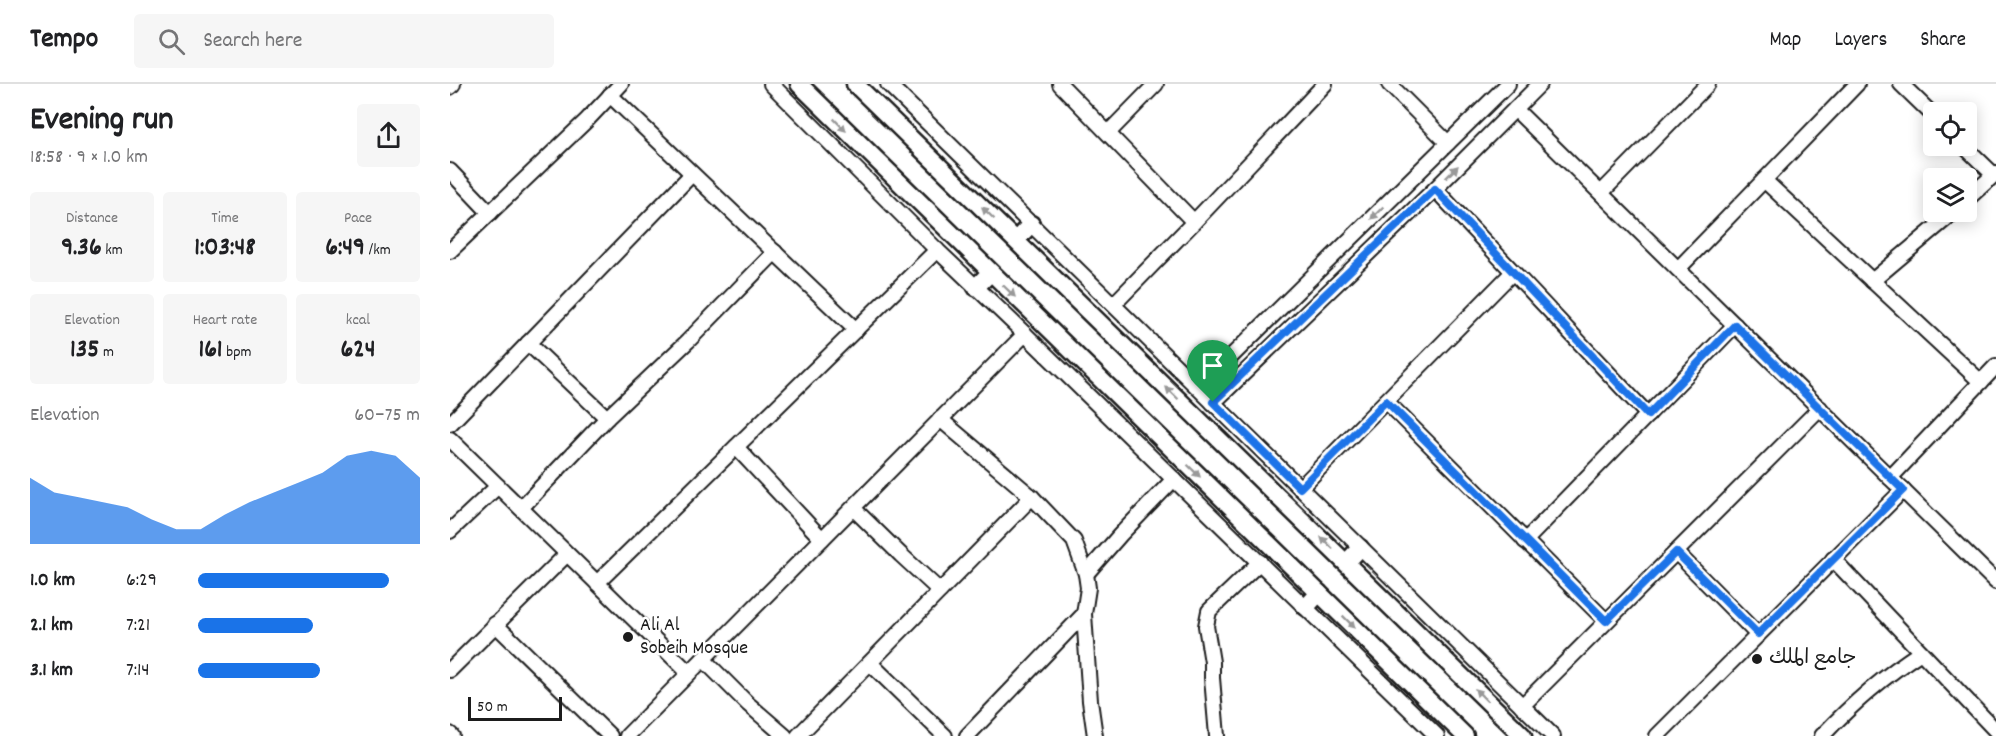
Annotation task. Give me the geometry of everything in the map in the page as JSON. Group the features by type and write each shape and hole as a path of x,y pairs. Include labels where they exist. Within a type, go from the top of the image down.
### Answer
{"main road":[{"path":"799,84 1465,736"},
{"path":"855,84 1523,736"},
{"path":"1016,240 1031,224"},
{"path":"976,287 990,273"},
{"path":"1347,562 1360,548"},
{"path":"1306,607 1320,593"}],"street":[{"path":"450,87 453,84"},
{"path":"450,251 621,84"},
{"path":"771,84 937,250 1025,333 1437,736"},
{"path":"888,84 1552,736"},
{"path":"1060,84 1194,222"},
{"path":"1108,133 1156,84"},
{"path":"1113,304 1325,84"},
{"path":"1389,84 1448,143"},
{"path":"1199,388 1508,84"},
{"path":"1213,402 1435,189 1540,84"},
{"path":"1601,193 1708,84"},
{"path":"1678,269 1857,84"},
{"path":"1901,84 1923,105"},
{"path":"610,95 856,330"},
{"path":"1515,109 1996,582"},
{"path":"1975,156 1995,174 1977,190"},
{"path":"450,171 490,213"},
{"path":"450,424 692,174"},
{"path":"1764,180 1981,381"},
{"path":"1435,189 1648,415"},
{"path":"1872,281 1942,222"},
{"path":"597,583 937,250"},
{"path":"521,508 607,418 688,341 775,252"},
{"path":"1300,488 1513,272"},
{"path":"1525,541 1735,325"},
{"path":"627,736 1025,333"},
{"path":"528,343 607,418"},
{"path":"1890,478 1996,366"},
{"path":"1386,401 1606,621"},
{"path":"1522,706 1820,408"},
{"path":"940,419 1032,498 1074,541 1086,574 1088,588 1084,614 1090,701 1095,736"},
{"path":"450,439 689,673"},
{"path":"736,447 822,539"},
{"path":"1086,574 1174,478"},
{"path":"450,531 498,486"},
{"path":"1665,733 1758,634 1903,490"},
{"path":"798,736 1032,498"},
{"path":"853,508 940,591"},
{"path":"1676,552 1758,634"},
{"path":"450,670 567,554"},
{"path":"1833,560 1921,652 1993,733"},
{"path":"1217,736 1212,662 1206,626 1209,611 1260,562"},
{"path":"967,736 1084,614"},
{"path":"495,624 610,736"},
{"path":"1823,736 1859,698 1921,652"},
{"path":"703,659 748,704 785,736"},
{"path":"870,663 945,736"}],"place":[{"name":"Ali Al Sobeih Mosque","path":"628,637"},
{"name":"جامع الملك","path":"1757,659"}],"route":[{"path":"1435,189 1648,415 1735,325 1903,490 1758,634 1676,552 1606,621 1386,401 1300,488 1213,402 1435,189"}]}
